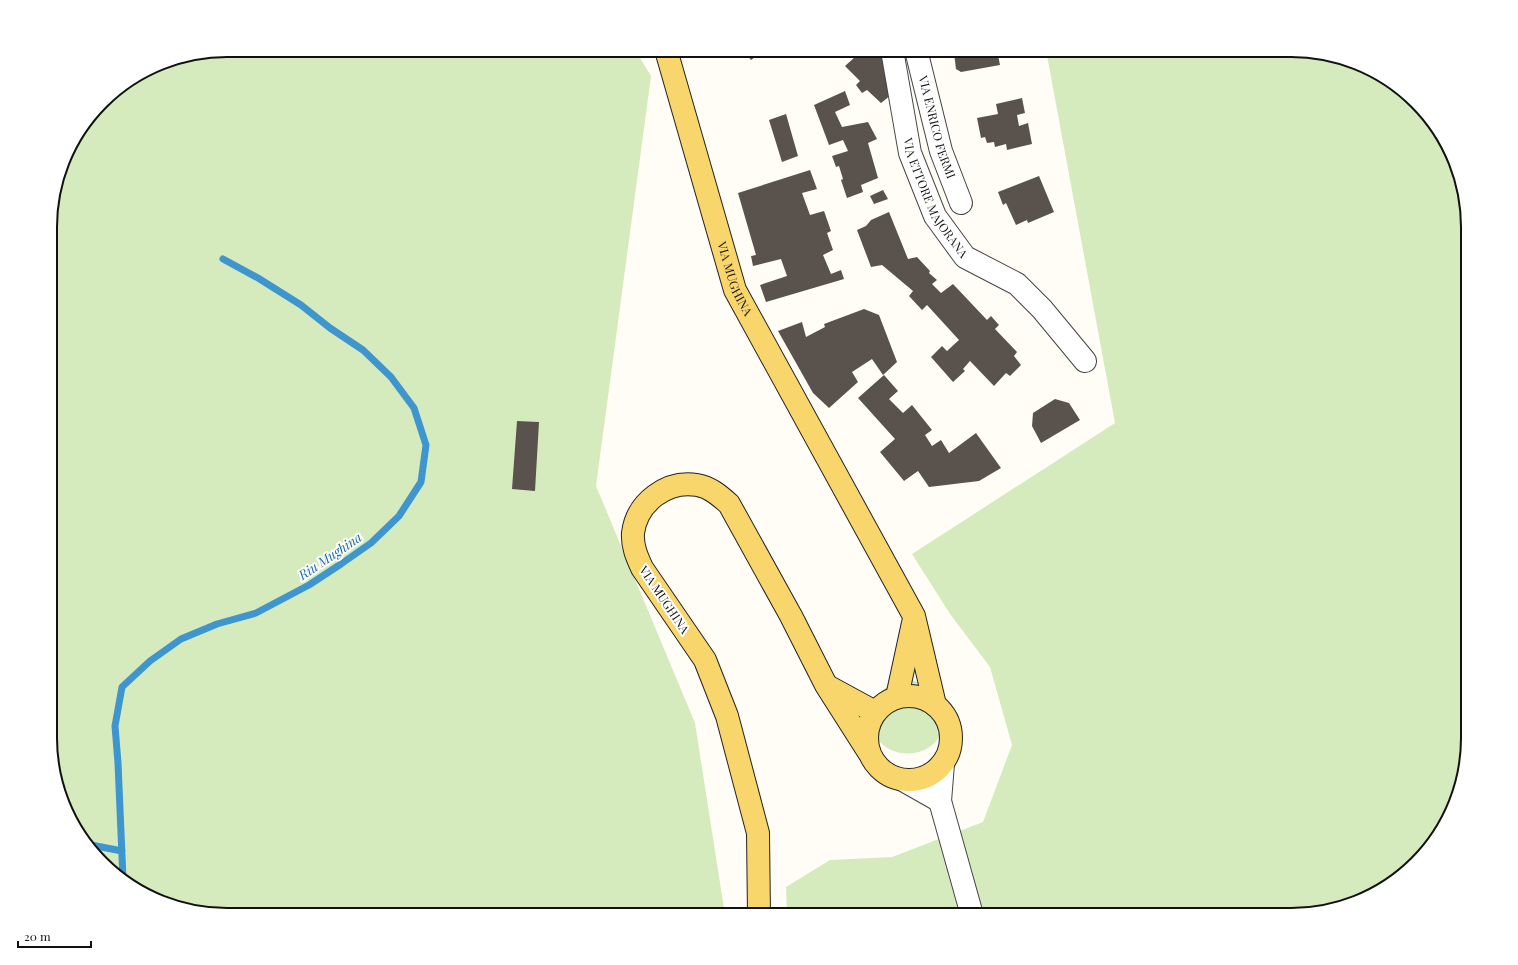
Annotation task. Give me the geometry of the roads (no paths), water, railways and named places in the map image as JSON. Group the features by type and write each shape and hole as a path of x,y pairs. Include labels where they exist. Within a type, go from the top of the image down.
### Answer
{"main road":[{"name":"VIA MUGHINA","path":"668,57 735,290 914,616 935,705"},
{"name":"VIA MUGHINA","path":"759,908 758,833 727,716 705,660 642,568 634,552 633,534 638,516 648,501 663,490 680,485 698,485 715,492 729,504 791,616 826,685 868,751"},
{"path":"897,697 914,616"},
{"path":"826,685 875,712"},
{"path":"913,696 929,701 935,705 945,716 950,729 951,747 943,764 929,776 912,781 894,778 882,770 872,759 868,751 867,743 868,727 875,712 889,701 897,697 913,696"}],"street":[{"name":"VIA ETTORE MAJORANA","path":"893,57 910,153 935,216 965,257 1017,284 1042,309 1085,361"},
{"name":"VIA ENRICO FERMI","path":"918,57 941,151 961,203"},
{"path":"943,764 940,802 970,908"},
{"path":"903,780 940,802"}],"waterway":[{"name":"Riu Mughina","path":"123,872 115,726 122,687 150,661 181,639 217,624 256,613 309,585 341,564 371,543 399,516 421,482 426,445 414,408 391,377 363,350 330,328 301,305 258,278 223,259"},
{"path":"96,846 122,851"}]}
